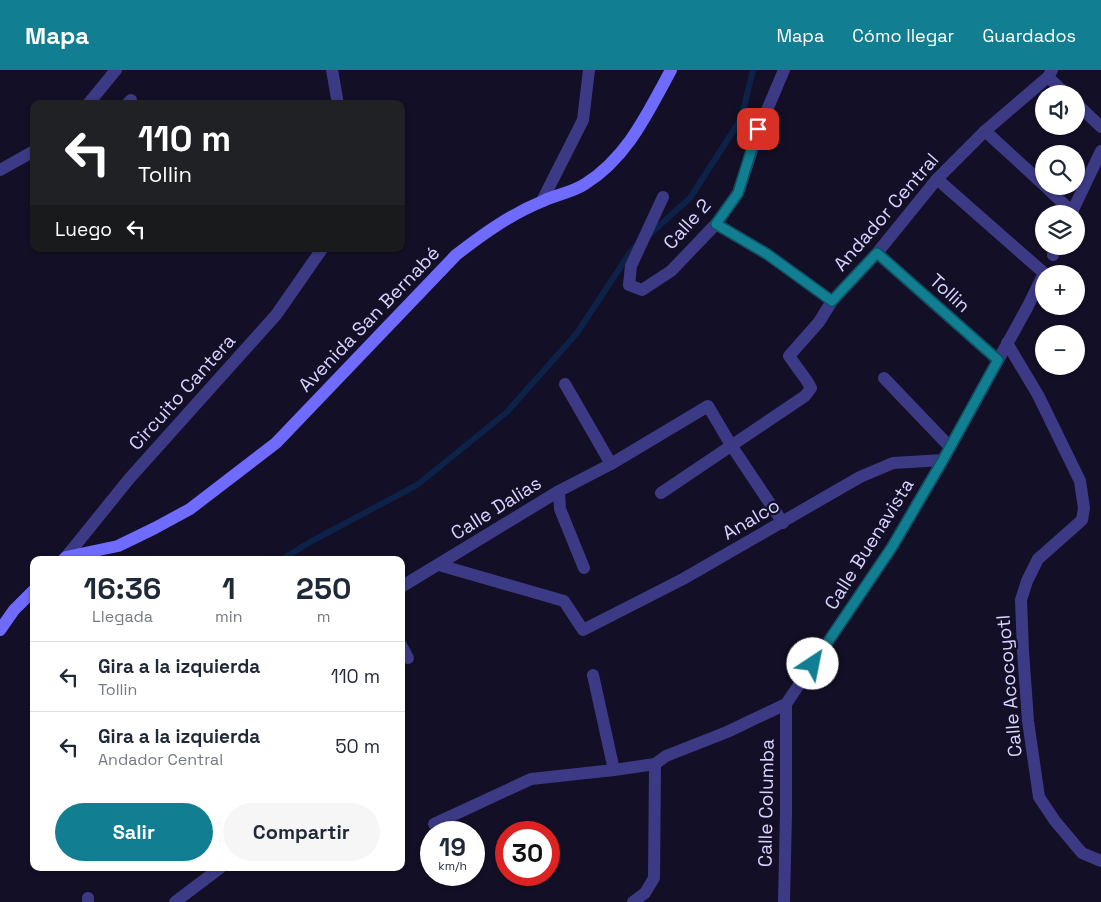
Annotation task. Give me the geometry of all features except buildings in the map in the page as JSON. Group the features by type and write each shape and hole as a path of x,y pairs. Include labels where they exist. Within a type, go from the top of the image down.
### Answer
{"main road":[{"name":"Avenida San Bernabé","path":"78,556 118,546 190,509 276,443 456,255 516,214 542,201 584,186 612,164 639,130 671,70"},
{"path":"0,630 14,610 30,594"}],"street":[{"path":"91,100 116,70"},
{"path":"332,70 337,100"},
{"path":"542,201 583,120 589,70"},
{"name":"Calle 2","path":"663,198 631,266 629,285 642,290 671,271 716,224 738,193 758,129 784,70"},
{"path":"1050,73 1059,85"},
{"name":"Andador Central","path":"661,493 805,396 811,388 808,381 788,356 819,322 832,301 877,253 937,179 1050,73"},
{"path":"1085,112 1101,127"},
{"path":"985,132 1035,178"},
{"path":"1076,205 1101,151"},
{"path":"0,170 30,153"},
{"name":"Calle Buenavista","path":"786,704 892,547 1008,343 1044,272 937,179"},
{"path":"1053,195 1064,205"},
{"path":"716,224 767,254 832,301"},
{"name":"Circuito Cantera","path":"68,556 129,479 276,315 320,252"},
{"name":"Tollin","path":"877,253 998,360"},
{"name":"Calle Acocoyotl","path":"1008,343 1038,395 1080,480 1084,508 1082,520 1038,559 1027,581 1021,600 1028,721 1039,797 1055,821 1082,853 1101,861"},
{"path":"884,378 950,447"},
{"path":"565,384 611,464"},
{"name":"Calle Dalias","path":"405,585 559,491 611,464 708,406 731,445"},
{"path":"731,445 782,522"},
{"name":"Analco","path":"439,565 564,602 583,630 683,579 860,477 893,463 943,460"},
{"path":"559,491 560,509 584,568"},
{"path":"405,652 408,658"},
{"path":"594,675 614,770"},
{"path":"440,821 531,779 655,764 666,756 727,732 786,704"},
{"name":"Calle Columba","path":"784,902 786,704"},
{"path":"633,902 645,893 654,878 655,764"},
{"path":"175,902 216,871"}],"waterway":[{"path":"649,235 690,198 741,119 753,70"},
{"path":"287,556 417,485 507,412 577,333 631,251 637,245"}],"route":[{"path":"758,129 738,193 716,224 767,254 832,301 877,253 998,360 892,547 813,664"}]}
